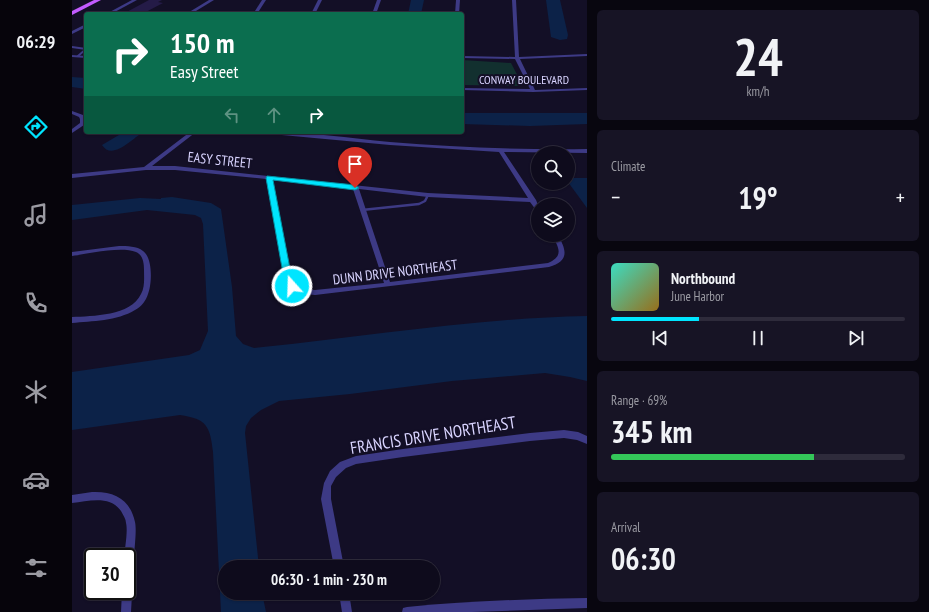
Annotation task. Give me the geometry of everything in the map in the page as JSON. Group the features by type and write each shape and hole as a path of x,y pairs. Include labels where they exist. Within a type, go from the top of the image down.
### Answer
{"main road":[{"path":"72,13 98,0"}],"street":[{"path":"112,12 135,0"},
{"path":"191,12 212,0"},
{"path":"256,12 264,0"},
{"path":"314,12 320,0"},
{"path":"375,12 379,0"},
{"path":"457,12 458,0"},
{"path":"514,0 517,58 533,90"},
{"path":"72,33 84,26"},
{"path":"464,57 517,58 587,55"},
{"path":"72,56 84,57"},
{"name":"CONWAY BOULEVARD","path":"464,89 587,89"},
{"path":"72,112 81,116 83,119 82,124 72,131"},
{"path":"146,168 190,134"},
{"path":"291,134 404,145 501,151 587,151"},
{"path":"501,151 532,198"},
{"name":"EASY STREET","path":"72,176 146,168 183,168 428,195 531,200"},
{"name":"DUNN DRIVE NORTHEAST","path":"269,178 288,279 292,286 300,291 320,293 548,265 557,262 562,257 563,250 559,242"},
{"path":"355,188 388,285"},
{"path":"72,254 123,248 133,249 141,252 146,257 147,263 146,290 144,297 138,305 128,311 114,315 72,320"},
{"name":"FRANCIS DRIVE NORTHEAST","path":"338,560 326,499 327,486 333,474 343,465 356,460 515,439 564,434 578,436 587,440"},
{"path":"72,499 106,496 118,501 127,510 130,523 126,612"},
{"path":"345,600 347,612"},
{"path":"407,612 446,608 522,604 587,603"}],"lane":[{"path":"72,48 84,49"},
{"path":"78,56 84,51"},
{"path":"362,210 420,204 425,201 428,195"}],"green space":[{"path":"464,60 511,63 522,84 518,86 464,85"}],"water":[{"path":"411,0 424,0 421,12 408,12"},
{"path":"546,0 560,0 568,35 567,39 560,40 551,37"},
{"path":"72,77 84,78 84,89 72,87"},
{"path":"464,113 587,113 587,124 530,126 464,124"},
{"path":"121,134 140,134 116,150 111,151 102,145"},
{"path":"575,178 587,178 587,208 574,190"},
{"path":"172,197 211,203 221,209 232,287 236,336 243,344 254,348 506,320 587,316 587,381 545,373 452,381 350,394 279,401 261,410 251,418 246,426 245,433 258,560 218,560 213,452 206,425 196,419 180,415 72,430 72,372 189,355 200,350 208,331 203,224 201,218 195,215 147,210 72,220 72,205 140,198"},
{"path":"220,600 263,600 266,612 221,612"}],"building":[{"path":"149,0 162,0 158,2 163,3 146,12 127,12"}],"route":[{"path":"292,286 288,279 269,178 355,188"}]}
